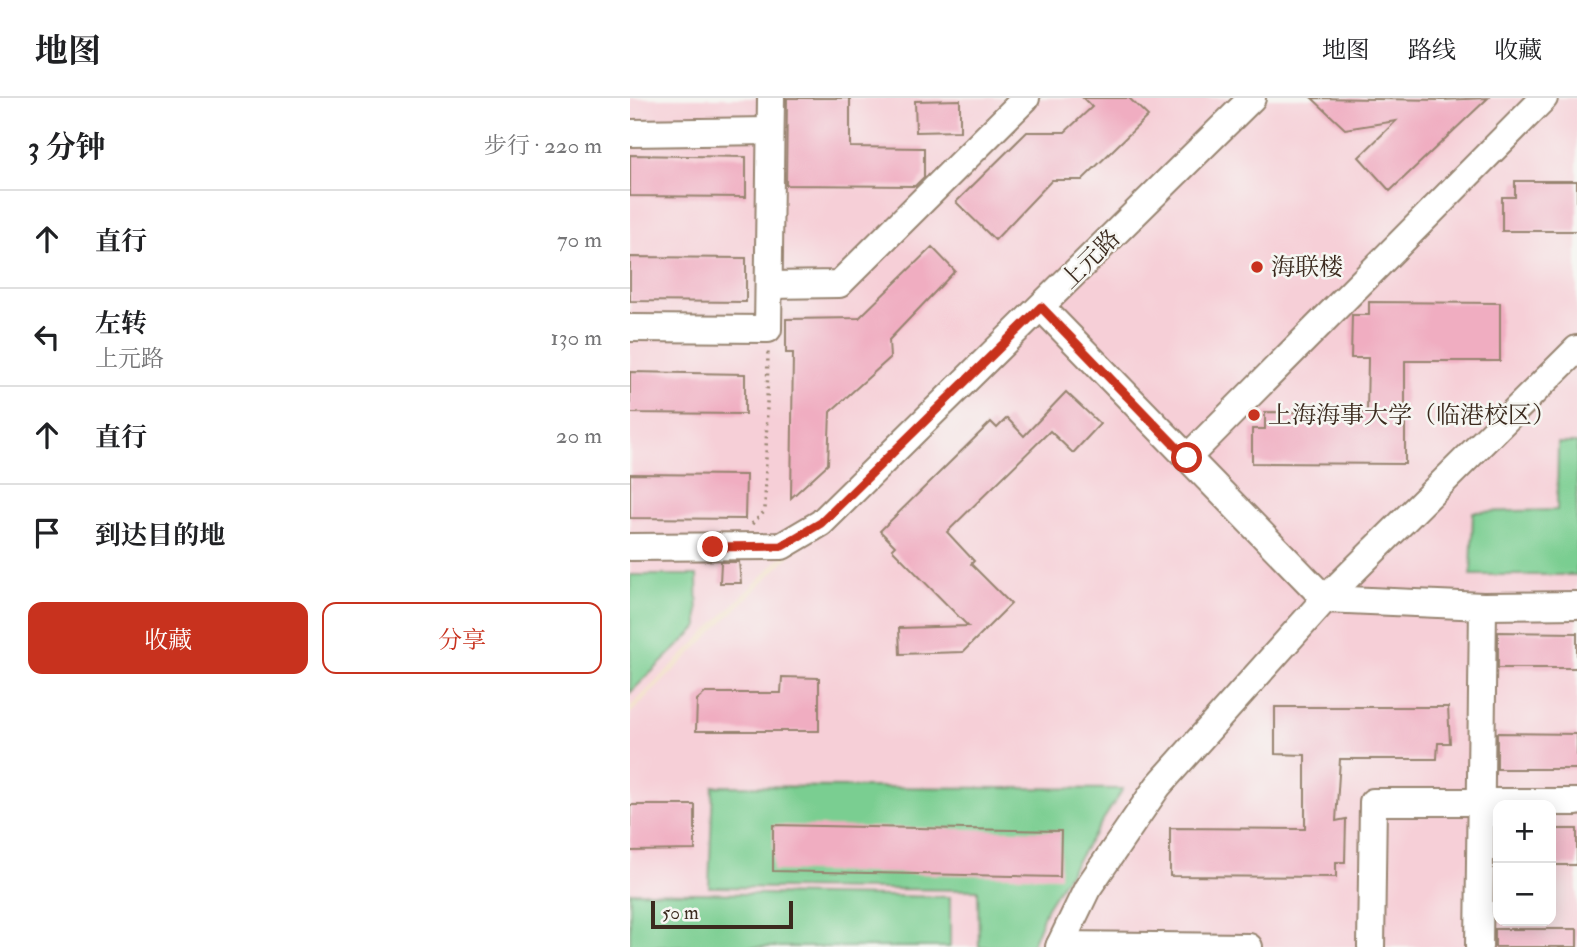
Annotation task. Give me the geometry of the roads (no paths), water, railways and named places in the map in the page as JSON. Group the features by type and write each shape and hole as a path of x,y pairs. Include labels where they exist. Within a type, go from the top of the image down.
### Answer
{"street":[{"path":"630,328 768,329 771,98"},
{"path":"769,285 839,284 1026,98"},
{"name":"上元路","path":"630,547 782,546 821,523 1252,98"},
{"path":"1187,458 1544,98"},
{"path":"630,133 770,131"},
{"path":"1041,307 1325,599 1483,606 1577,605"},
{"path":"1249,947 1060,946 1087,889 1158,786 1325,599 1577,349"},
{"path":"1479,947 1483,606"},
{"path":"1371,947 1373,802 1577,802"}],"place":[{"name":"海联楼","path":"1257,267"},
{"name":"上海海事大学（临港校区）","path":"1254,415"}]}
